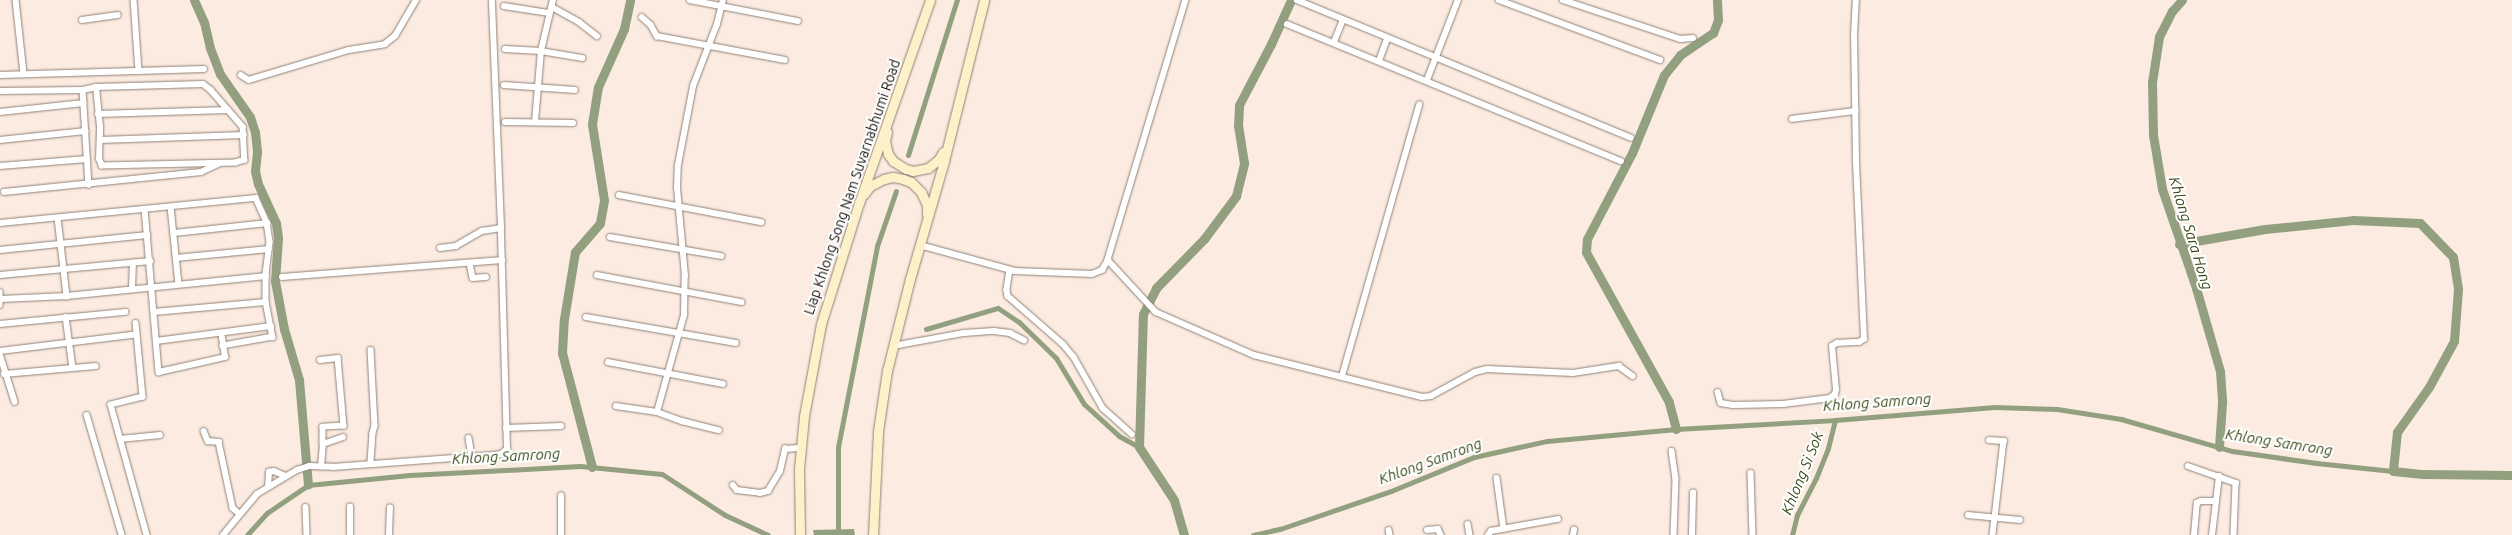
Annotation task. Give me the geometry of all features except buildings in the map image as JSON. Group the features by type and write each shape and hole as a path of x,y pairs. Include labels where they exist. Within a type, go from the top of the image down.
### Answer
{"main road":[{"name":"Liap Khlong Song Nam Suvarnabhumi Road","path":"800,535 798,502 805,405 821,324 858,203 930,0"},
{"path":"874,535 873,504 881,407 893,346 927,224 984,0"},
{"path":"895,100 885,141 888,154 898,166 913,171 928,168 939,159 949,140"},
{"path":"858,203 870,186 875,183 893,177 903,179 916,186 924,197 927,224"}],"street":[{"path":"16,0 24,74"},
{"path":"134,0 140,71"},
{"path":"241,75 249,80 349,50 385,44 394,36 416,0"},
{"path":"223,535 248,502 286,476 308,466 321,467 472,457 505,452 502,260 492,0"},
{"path":"690,0 722,3 798,21"},
{"path":"920,245 1010,270 1092,274 1102,270 1108,260 1186,0"},
{"path":"1296,0 1631,138"},
{"path":"1427,80 1458,0"},
{"path":"1499,0 1660,60"},
{"path":"1563,0 1680,39 1693,38"},
{"path":"1718,392 1721,403 1733,405 1783,404 1830,398 1835,394 1836,390 1832,346 1837,343 1859,342 1864,339 1856,111 1856,0"},
{"path":"657,412 680,333 685,292 683,249 678,207 678,165 693,86 709,45 722,3"},
{"path":"504,6 551,6 580,22 596,36"},
{"path":"535,122 541,52 551,6"},
{"path":"82,20 118,16"},
{"path":"642,17 651,25 656,36 785,60"},
{"path":"1334,42 1343,20"},
{"path":"1287,24 1621,161"},
{"path":"1379,61 1388,38"},
{"path":"505,49 582,58"},
{"path":"0,75 204,69"},
{"path":"0,91 83,90 96,87 203,84 208,86 243,127 246,155 242,163 102,166 99,158 100,140 96,87"},
{"path":"504,85 575,90"},
{"path":"83,90 89,185"},
{"path":"0,112 84,103"},
{"path":"1342,376 1419,105"},
{"path":"98,114 228,110"},
{"path":"1792,119 1856,111"},
{"path":"505,122 573,122"},
{"path":"0,140 86,131"},
{"path":"100,140 244,135"},
{"path":"0,166 87,159"},
{"path":"4,192 89,185 201,172 218,164"},
{"path":"619,195 761,222"},
{"path":"0,224 256,198 267,223 269,249 266,302 273,337 223,346"},
{"path":"171,206 179,284"},
{"path":"145,209 159,372 225,357 221,333"},
{"path":"58,218 66,296"},
{"path":"174,233 267,223"},
{"path":"440,248 456,246 482,231 501,228"},
{"path":"0,250 147,235"},
{"path":"610,237 721,256"},
{"path":"176,258 269,249"},
{"path":"282,277 502,260"},
{"path":"1108,260 1139,291 1156,312 1254,355 1422,397 1432,396 1476,372 1487,369 1568,373 1619,366 1632,376"},
{"path":"0,275 150,261"},
{"path":"132,289 133,263"},
{"path":"470,263 472,277 486,277"},
{"path":"1010,270 1008,296 1074,356 1103,408 1132,434"},
{"path":"0,299 66,296 266,276"},
{"path":"596,276 740,302"},
{"path":"154,312 266,302"},
{"path":"0,324 125,312"},
{"path":"66,317 73,368"},
{"path":"586,317 736,344"},
{"path":"136,323 143,397 111,405 147,535"},
{"path":"156,341 271,326"},
{"path":"893,346 964,333 994,331 1010,333 1024,340"},
{"path":"15,402 4,374 0,353 69,342 133,335"},
{"path":"371,350 376,426 373,433 371,464"},
{"path":"320,360 338,358 344,426 323,427 321,467"},
{"path":"608,362 723,384"},
{"path":"4,374 96,366"},
{"path":"616,406 657,412 682,421 719,430"},
{"path":"87,415 122,535"},
{"path":"506,428 561,426"},
{"path":"204,431 208,441 219,442 233,508 240,514"},
{"path":"120,439 160,435"},
{"path":"323,444 343,436"},
{"path":"469,438 472,457"},
{"path":"1988,440 2004,441 1993,535"},
{"path":"733,485 737,490 750,493 768,491 778,476 785,450 801,448"},
{"path":"1672,451 1676,479 1674,535"},
{"path":"2188,466 2233,480 2237,486 2234,535"},
{"path":"268,487 269,472 274,471 286,476"},
{"path":"1752,473 1753,535"},
{"path":"2212,535 2219,476"},
{"path":"1497,478 1504,529"},
{"path":"1692,535 1693,493"},
{"path":"561,496 561,535"},
{"path":"2194,535 2197,503 2201,500 2216,501"},
{"path":"306,507 307,535"},
{"path":"350,507 350,535"},
{"path":"389,535 390,508"},
{"path":"1968,515 2020,520"},
{"path":"1488,535 1491,531 1558,519"},
{"path":"1468,524 1470,535"},
{"path":"1427,530 1438,529 1441,535"}],"shaded area":[{"path":"854,529 855,535 814,535 813,530"}],"waterway":[{"path":"194,0 204,22 210,48 220,74 250,117 255,132 257,152 255,171 258,184 276,223 278,238 275,281 284,329 299,380 308,485"},
{"path":"592,467 562,353 564,319 575,252 600,223 604,200 592,124 598,87 624,29 630,0"},
{"path":"908,155 957,0"},
{"path":"1184,535 1174,500 1139,447 1143,314 1156,288 1204,239 1236,196 1244,163 1238,126 1239,105 1271,44 1291,0"},
{"path":"1676,429 1669,402 1586,252 1587,239 1632,153 1664,75 1680,55 1713,33 1718,20 1717,0"},
{"name":"Khlong Sara Hong","path":"2182,0 2172,11 2159,37 2152,82 2153,135 2162,189 2196,288 2220,371 2222,403 2219,447"},
{"path":"838,535 838,447 877,246 896,191"},
{"path":"2179,244 2265,229 2353,220 2420,223 2453,257 2458,289 2454,341 2429,387 2397,432 2393,471 2423,474 2512,475"},
{"path":"926,329 998,308 1019,322 1056,358 1084,404 1119,436 1139,447"},
{"name":"Khlong Samrong","path":"1253,535 1280,529 1391,491 1474,457 1547,441 1676,429 1835,420 1994,407 2057,409 2121,419 2232,451 2316,463 2393,471"},
{"name":"Khlong Si Sok","path":"1792,535 1797,515 1816,478 1828,448 1835,420"},
{"name":"Khlong Samrong","path":"247,535 267,513 308,485 410,475 580,466 662,474 725,515 768,535"}]}
